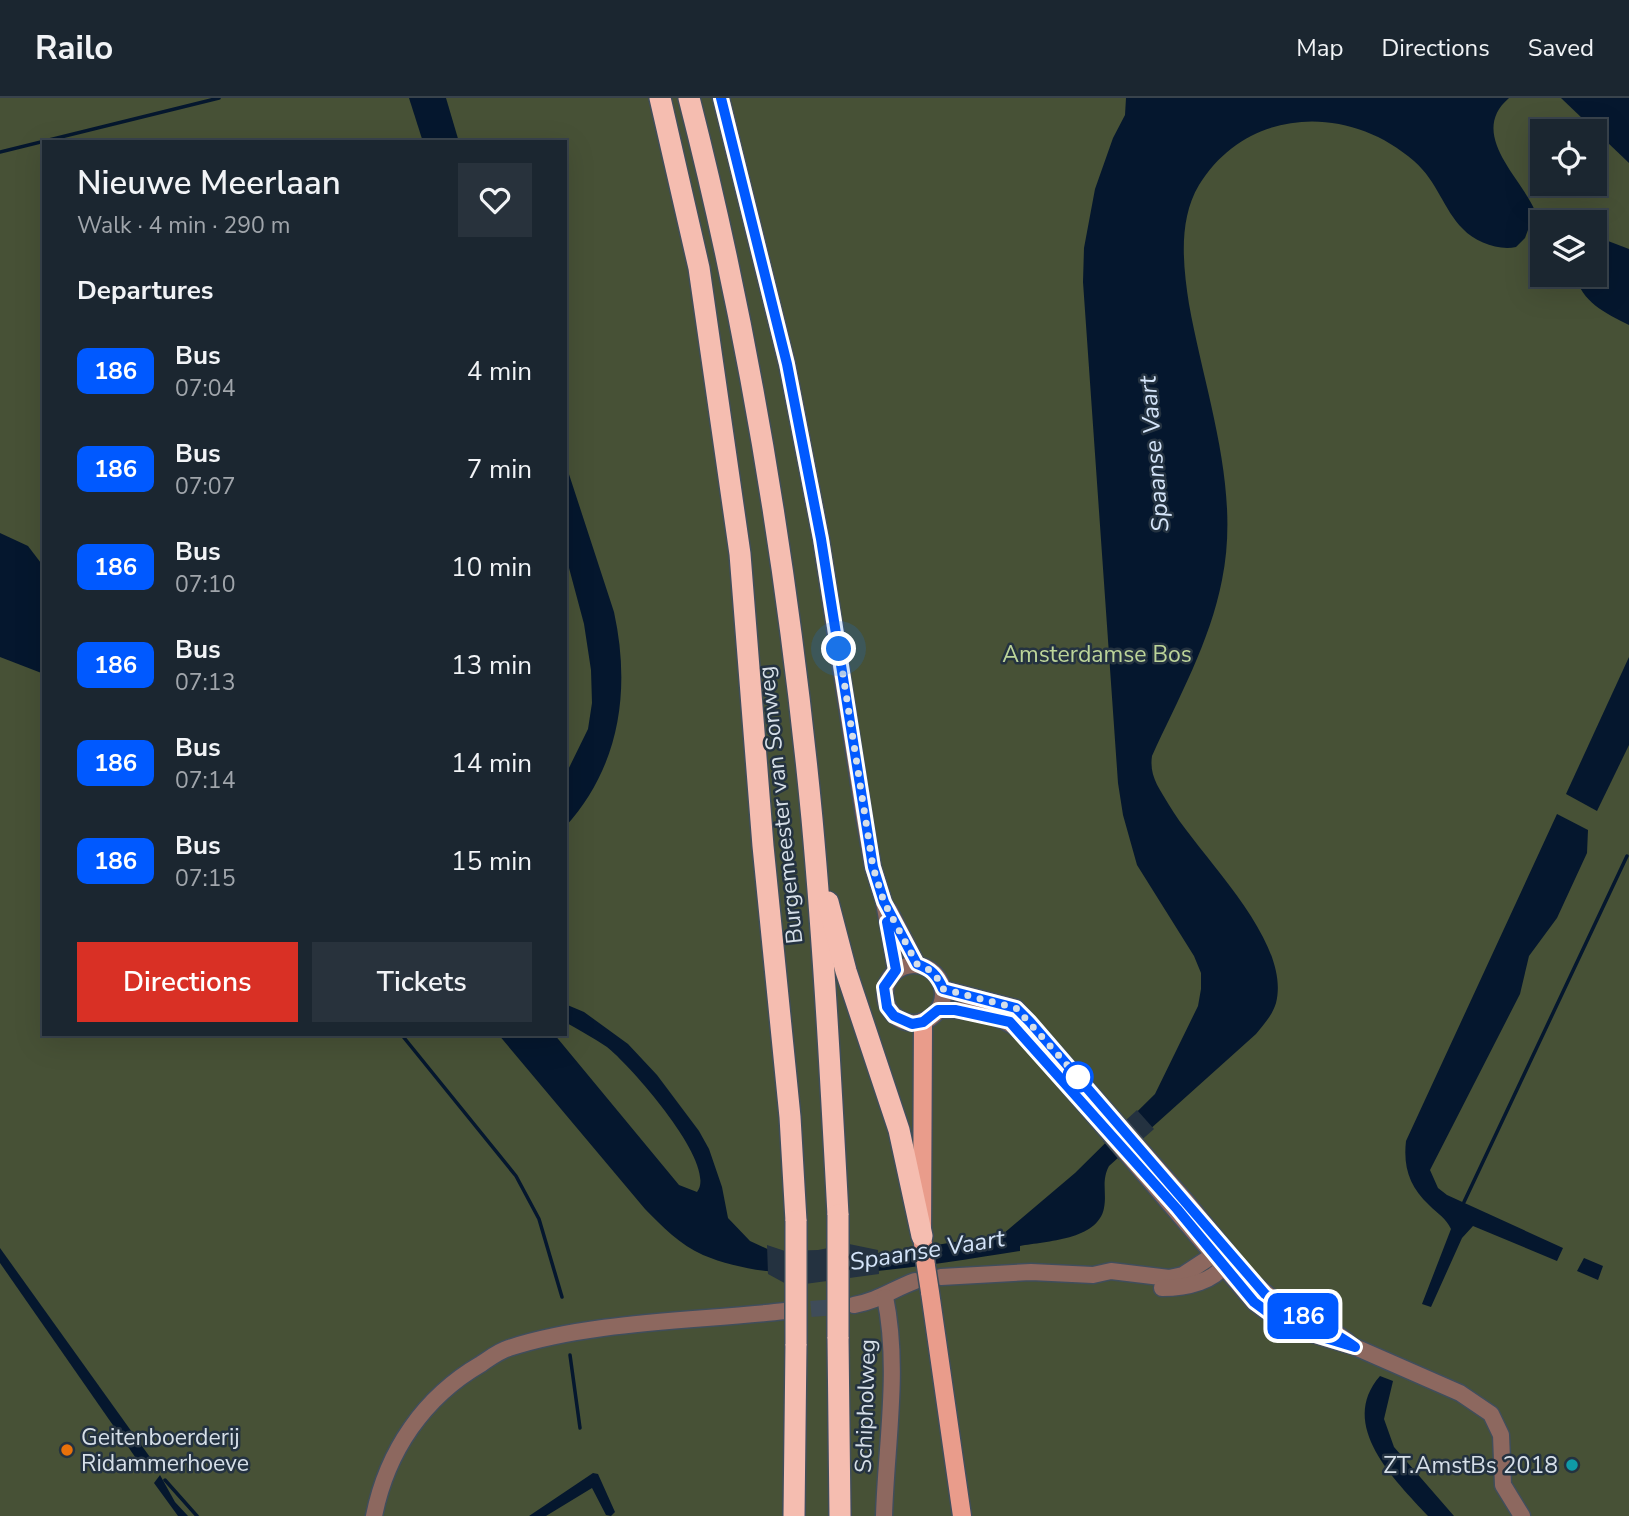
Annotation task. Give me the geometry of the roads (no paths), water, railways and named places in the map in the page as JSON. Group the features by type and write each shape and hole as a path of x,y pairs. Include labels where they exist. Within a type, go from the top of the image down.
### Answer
{"highway":[{"name":"Burgemeester van Sonweg","path":"660,98 699,268 739,541 751,657 763,846 790,1117 796,1221 794,1516"},
{"name":"Burgemeester van Sonweg","path":"689,98 721,238 772,501 811,818 838,1215 840,1516"},
{"path":"811,818 825,891 846,971 893,1109 922,1236"}],"main road":[{"path":"923,1022 922,1236 936,1285 962,1516"}],"street":[{"path":"720,98 787,364 821,539 866,829 884,902 896,970"},
{"path":"884,902 917,964"},
{"path":"917,964 929,968 938,977 943,989 938,1010 923,1022 902,1021 887,1007 884,987 896,970 917,964"},
{"path":"943,989 1016,1008 1106,1120"},
{"path":"938,1010 955,1010 1010,1022 1140,1158 1222,1258 1254,1302 1273,1316 1325,1340 1355,1347 1479,1403 1491,1414 1501,1435 1503,1485 1522,1516"},
{"path":"936,1285 1031,1272 1093,1275 1111,1271 1170,1278 1222,1258"},
{"path":"854,1305 885,1297 898,1287 915,1281"},
{"name":"Schipholweg","path":"884,1516 890,1402 890,1327 885,1297"},
{"path":"374,1516 379,1494 413,1421 452,1381 507,1349 594,1331 717,1315 785,1311"}],"water":[{"path":"409,98 446,98 458,140 422,140"},
{"name":"Spaanse Vaart","path":"1126,98 1509,98 1498,112 1494,126 1495,141 1501,156 1534,210 1530,210 1530,224 1525,238 1516,247 1502,248 1481,241 1468,234 1456,221 1422,169 1388,142 1359,129 1330,123 1300,122 1271,128 1244,140 1219,159 1192,199 1185,228 1185,274 1219,441 1227,511 1227,545 1222,580 1210,626 1151,763 1156,782 1169,805 1257,926 1270,953 1277,978 1276,1003 1268,1020 1256,1034 1109,1166 1105,1177 1104,1208 1100,1219 1082,1233 1020,1246 1020,1251 860,1272 778,1272 739,1266 703,1255 679,1241 645,1209 500,1036 556,1036 679,1185 697,1192 700,1179 695,1160 669,1116 618,1057 607,1047 567,1023 567,1005 584,1012 628,1044 657,1075 699,1131 709,1149 722,1187 728,1218 750,1241 776,1253 888,1253 1003,1234 1075,1173 1155,1094 1198,1006 1201,973 1194,956 1137,865 1123,815 1118,783 1083,282 1084,248 1095,189 1113,138 1125,115"},
{"path":"1561,98 1629,98 1629,163 1607,142 1607,119 1583,119"},
{"path":"1607,241 1629,249 1629,325 1603,311 1589,300 1580,287 1607,287"},
{"path":"567,468 614,612 621,670 616,726 609,753 584,804 567,825 567,772 588,729 592,703 591,670 584,624 567,560"},
{"path":"0,533 28,546 42,564 42,673 0,657"},
{"path":"1629,657 1629,745 1597,811 1566,794"},
{"path":"1557,814 1588,830 1587,853 1557,918 1529,956 1520,994 1430,1170 1438,1188 1447,1195 1563,1248 1557,1261 1473,1226 1462,1238 1431,1307 1422,1304 1451,1229 1422,1198 1413,1184 1407,1168 1406,1141"},
{"path":"0,1248 152,1460 140,1464 0,1263"},
{"path":"1584,1258 1603,1266 1598,1280 1577,1271"},
{"path":"1380,1376 1393,1381 1384,1419 1394,1447 1454,1516 1428,1516 1387,1469 1376,1451 1368,1432 1365,1413 1368,1395"},
{"path":"593,1473 598,1474 615,1512 611,1516 606,1515 592,1488 546,1516 529,1516"},
{"path":"160,1475 175,1502 188,1516 178,1516 154,1483"}],"waterway":[{"path":"49,140 219,98"},
{"path":"0,152 42,142"},
{"path":"1464,1202 1627,856"},
{"path":"403,1036 516,1176 539,1219 562,1297"},
{"path":"570,1355 580,1428"},
{"path":"165,1480 197,1516"}],"tunnel":[{"path":"787,1311 848,1306"}],"place":[{"name":"Geitenboerderij Ridammerhoeve","path":"67,1450"},
{"name":"ZT.AmstBs 2018","path":"1572,1465"}],"park label":[{"name":"Amsterdamse Bos","path":"1097,654"}]}
